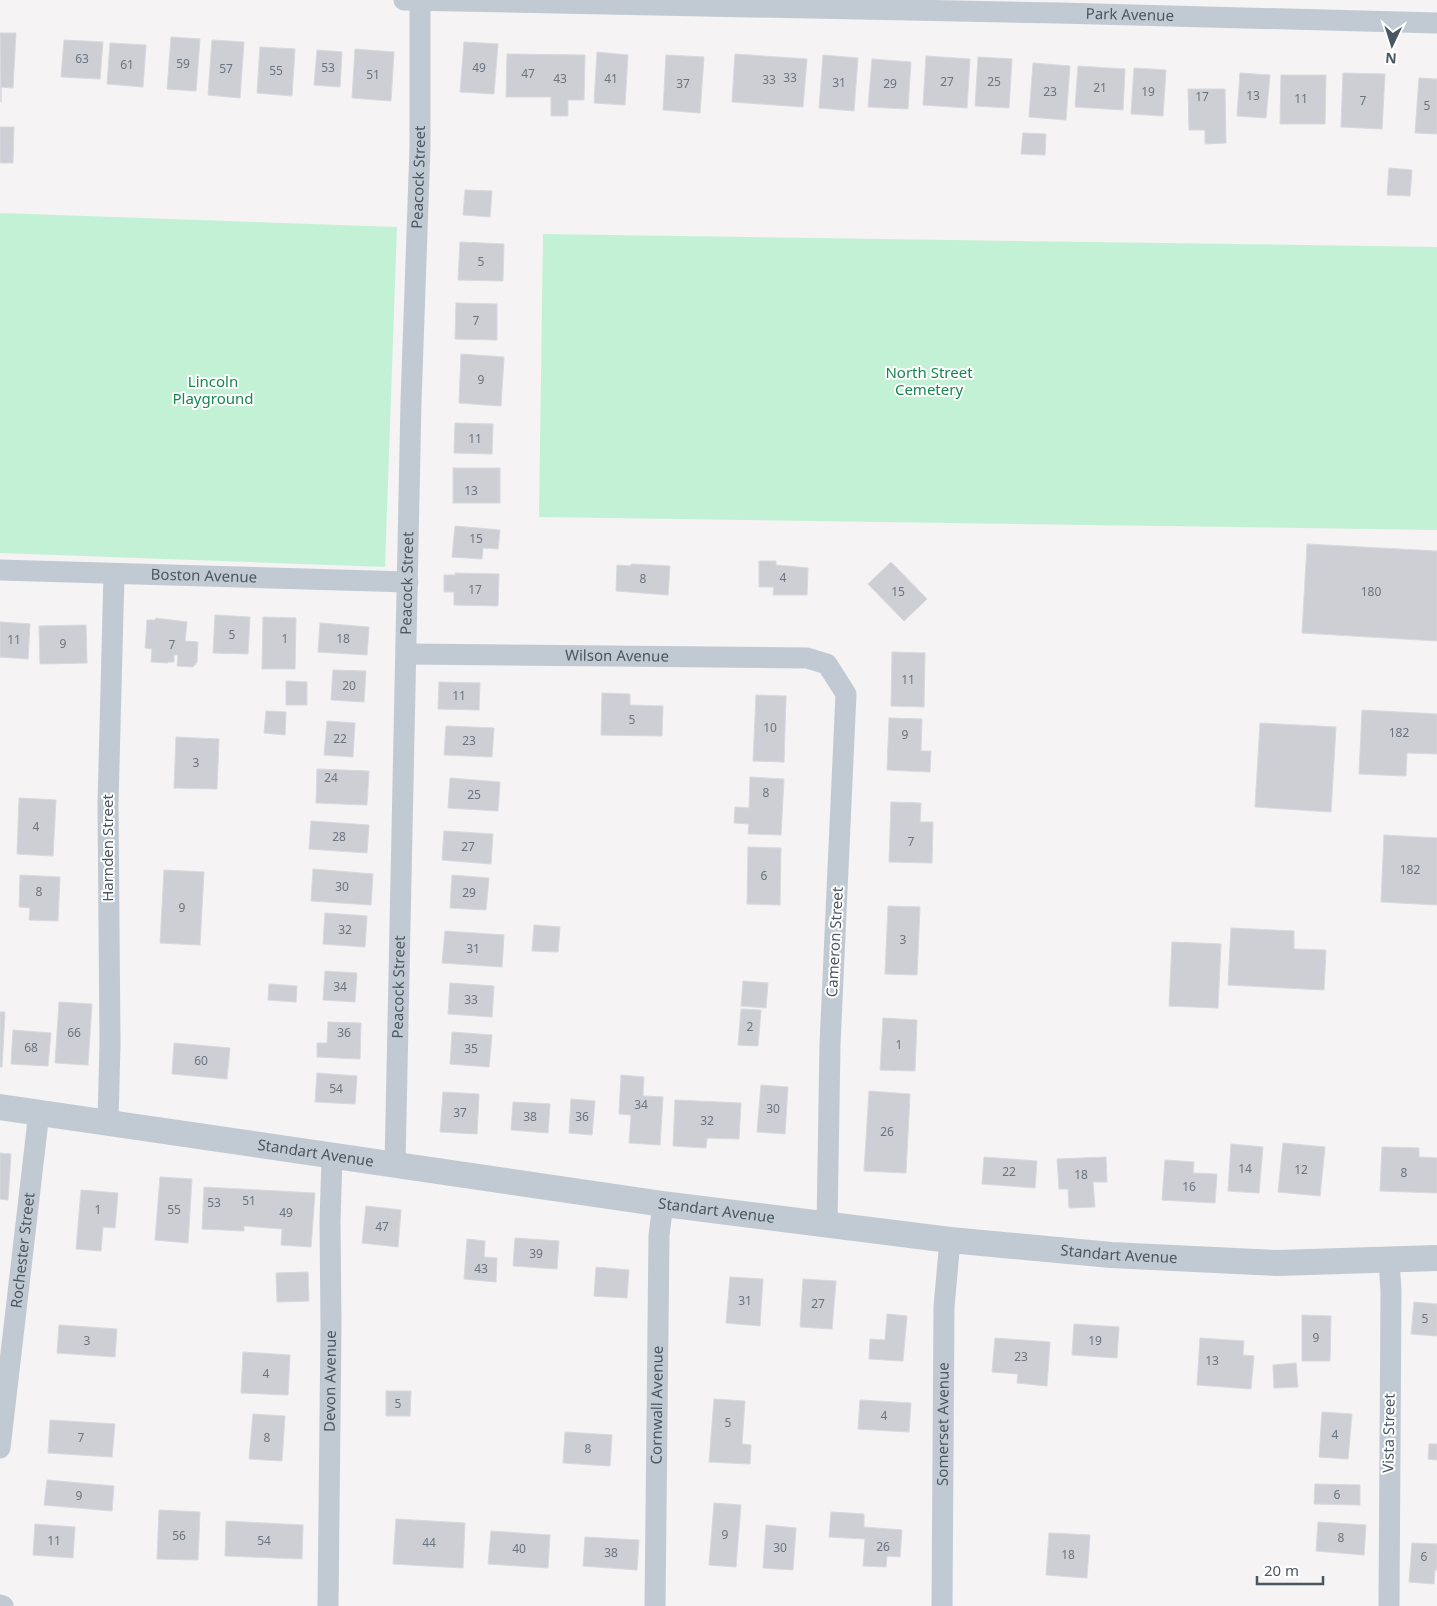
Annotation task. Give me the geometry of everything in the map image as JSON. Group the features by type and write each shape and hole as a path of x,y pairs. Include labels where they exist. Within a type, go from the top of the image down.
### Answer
{"street":[{"name":"Park Avenue","path":"412,0 1060,12 1437,24"},
{"name":"Peacock Street","path":"395,1165 411,402 420,147 412,0"},
{"name":"Boston Avenue","path":"0,570 408,582"},
{"name":"Harnden Street","path":"108,1122 110,1043 108,804 114,574"},
{"name":"Wilson Avenue","path":"406,654 807,658 827,664"},
{"name":"Cameron Street","path":"827,664 846,694 830,1044 827,1225"},
{"name":"Standart Avenue","path":"0,1107 663,1204 950,1240 1110,1255 1278,1263 1437,1258"},
{"name":"Rochester Street","path":"0,1448 38,1112"},
{"name":"Devon Avenue","path":"328,1606 332,1157"},
{"name":"Cornwall Avenue","path":"655,1606 659,1235 663,1204"},
{"name":"Somerset Avenue","path":"942,1606 944,1307 950,1240"},
{"name":"Vista Street","path":"1388,1260 1391,1291 1389,1606"}],"green space":[{"name":"Lincoln Playground","path":"0,213 397,227 385,567 0,553"},
{"name":"North Street Cemetery","path":"543,234 1437,247 1437,530 539,517"}],"building":[{"path":"0,33 16,33 13,88 1,87 1,102"},
{"path":"171,37 200,39 196,91 167,89"},
{"path":"64,40 103,42 100,79 61,77"},
{"path":"212,40 244,42 240,98 208,95"},
{"path":"464,42 498,44 494,94 460,92"},
{"path":"110,43 146,45 143,87 107,84"},
{"path":"260,47 295,49 292,96 257,93"},
{"path":"355,49 394,52 391,101 352,98"},
{"path":"317,50 342,52 340,87 314,85"},
{"path":"597,52 628,55 625,105 594,103"},
{"path":"507,54 585,55 584,100 568,100 568,116 551,116 551,97 506,97"},
{"path":"735,54 807,59 803,107 732,102"},
{"path":"666,55 704,57 700,113 663,110"},
{"path":"823,55 858,58 854,111 819,108"},
{"path":"926,56 970,59 967,108 923,105"},
{"path":"978,57 1012,59 1009,108 975,106"},
{"path":"872,59 911,62 908,109 868,107"},
{"path":"1033,63 1070,66 1066,120 1029,117"},
{"path":"1078,66 1125,69 1123,110 1075,107"},
{"path":"1134,68 1166,70 1163,116 1131,114"},
{"path":"1240,73 1270,75 1266,118 1237,116"},
{"path":"1343,73 1385,74 1382,129 1341,127"},
{"path":"1281,75 1326,75 1325,124 1280,124"},
{"path":"1419,78 1437,79 1437,134 1415,133"},
{"path":"1188,89 1225,89 1226,143 1205,144 1205,130 1189,130"},
{"path":"0,127 14,127 13,163 0,163"},
{"path":"1023,133 1046,134 1045,155 1021,154"},
{"path":"1389,168 1412,170 1410,196 1387,195"},
{"path":"465,190 492,191 490,217 463,215"},
{"path":"460,242 504,244 503,281 458,280"},
{"path":"456,303 497,304 497,340 455,339"},
{"path":"461,354 504,357 501,406 459,403"},
{"path":"455,423 493,424 492,454 454,453"},
{"path":"453,468 500,468 500,503 453,503"},
{"path":"455,526 500,530 498,549 483,548 482,559 452,557"},
{"path":"1307,544 1437,551 1437,641 1302,633"},
{"path":"759,561 776,561 776,565 808,568 807,595 773,595 774,587 759,587"},
{"path":"891,562 927,599 904,621 868,584"},
{"path":"631,564 670,566 668,595 616,591 617,565 631,566"},
{"path":"455,573 499,574 498,606 454,605 454,592 444,592 444,575 456,575"},
{"path":"215,615 250,617 248,654 213,653"},
{"path":"263,617 296,618 295,669 262,669"},
{"path":"156,618 187,622 185,641 198,642 197,662 193,667 177,666 178,655 174,655 174,662 151,662 152,649 145,648 147,620 155,620"},
{"path":"0,622 30,624 28,659 0,657"},
{"path":"320,623 369,627 367,655 318,652"},
{"path":"86,625 87,663 40,664 39,626"},
{"path":"892,652 925,653 924,707 891,706"},
{"path":"333,670 366,671 364,702 331,700"},
{"path":"286,681 307,682 307,705 286,705"},
{"path":"439,682 480,683 479,710 438,709"},
{"path":"602,693 630,694 630,705 663,706 662,736 601,735"},
{"path":"756,695 786,696 784,762 753,761"},
{"path":"1362,710 1437,714 1437,754 1407,753 1406,776 1359,774"},
{"path":"266,711 286,712 285,735 264,733"},
{"path":"889,718 922,719 921,751 931,751 930,772 887,770"},
{"path":"327,721 355,723 353,757 324,755"},
{"path":"1260,723 1336,727 1331,812 1255,807"},
{"path":"446,726 494,728 492,757 444,755"},
{"path":"176,737 219,739 217,789 174,788"},
{"path":"317,769 369,771 367,805 316,803"},
{"path":"750,777 784,779 781,835 748,834 749,824 734,823 735,807 749,808"},
{"path":"450,778 500,782 498,811 448,808"},
{"path":"19,798 56,800 53,856 17,854"},
{"path":"891,802 921,803 920,822 933,822 932,863 889,862"},
{"path":"311,821 369,825 367,853 309,849"},
{"path":"444,831 493,834 491,864 442,860"},
{"path":"1384,835 1437,838 1437,905 1381,902"},
{"path":"748,847 781,848 780,905 747,904"},
{"path":"313,869 373,874 371,905 311,901"},
{"path":"164,870 204,872 200,945 160,943"},
{"path":"20,875 60,877 58,921 29,920 30,908 19,907"},
{"path":"452,875 489,878 486,910 450,908"},
{"path":"888,906 920,907 917,975 885,974"},
{"path":"325,913 367,916 365,947 323,944"},
{"path":"534,925 560,927 558,952 532,951"},
{"path":"1231,928 1294,931 1294,949 1326,950 1324,990 1228,985"},
{"path":"445,931 504,935 502,967 442,963"},
{"path":"1172,942 1221,944 1218,1008 1169,1006"},
{"path":"325,971 357,973 355,1002 323,1000"},
{"path":"743,981 768,983 766,1008 741,1006"},
{"path":"450,983 494,986 492,1017 448,1014"},
{"path":"269,984 297,986 296,1002 268,1000"},
{"path":"59,1002 92,1004 88,1065 55,1063"},
{"path":"741,1009 761,1010 758,1046 738,1045"},
{"path":"0,1012 5,1012 2,1067 0,1067"},
{"path":"883,1018 917,1020 915,1071 880,1070"},
{"path":"328,1022 361,1023 360,1059 317,1057 317,1043 327,1043"},
{"path":"13,1030 51,1033 48,1066 11,1064"},
{"path":"452,1032 492,1035 489,1067 450,1064"},
{"path":"174,1043 230,1048 227,1079 172,1074"},
{"path":"317,1073 357,1076 355,1104 315,1102"},
{"path":"621,1075 644,1077 643,1096 663,1097 660,1145 629,1143 631,1115 619,1114"},
{"path":"761,1085 788,1087 785,1134 757,1132"},
{"path":"869,1091 910,1094 906,1173 864,1171"},
{"path":"443,1092 479,1094 477,1134 440,1132"},
{"path":"571,1099 595,1101 592,1135 569,1133"},
{"path":"675,1100 741,1103 739,1139 707,1138 706,1148 673,1146"},
{"path":"513,1102 550,1104 548,1133 511,1130"},
{"path":"1283,1143 1325,1147 1320,1196 1278,1192"},
{"path":"1231,1144 1263,1147 1259,1193 1228,1191"},
{"path":"1382,1147 1419,1148 1419,1157 1437,1158 1437,1193 1380,1191"},
{"path":"0,1153 11,1154 8,1200 0,1199"},
{"path":"984,1157 1037,1161 1035,1188 982,1184"},
{"path":"1106,1157 1107,1182 1093,1182 1095,1207 1069,1208 1068,1189 1059,1189 1057,1159"},
{"path":"1165,1160 1194,1162 1193,1173 1217,1174 1215,1203 1162,1200"},
{"path":"160,1177 192,1179 188,1243 155,1240"},
{"path":"204,1187 315,1193 311,1247 281,1245 282,1229 244,1226 244,1231 202,1229"},
{"path":"81,1190 118,1193 115,1228 103,1227 101,1251 76,1249"},
{"path":"366,1206 401,1210 398,1247 362,1243"},
{"path":"515,1238 559,1241 557,1269 513,1266"},
{"path":"467,1239 485,1241 484,1257 497,1258 496,1282 464,1279"},
{"path":"596,1267 629,1270 627,1298 594,1296"},
{"path":"308,1272 309,1301 277,1302 276,1273"},
{"path":"730,1277 763,1279 760,1326 726,1323"},
{"path":"803,1279 836,1281 832,1329 800,1327"},
{"path":"1414,1302 1437,1304 1437,1336 1411,1334"},
{"path":"887,1314 907,1316 903,1361 869,1359 870,1339 885,1340"},
{"path":"1302,1315 1331,1316 1330,1361 1302,1361"},
{"path":"1074,1324 1119,1327 1117,1358 1072,1355"},
{"path":"59,1325 117,1329 115,1357 57,1353"},
{"path":"995,1338 1050,1342 1047,1386 1017,1383 1018,1374 992,1372"},
{"path":"1200,1338 1244,1341 1243,1355 1254,1356 1251,1389 1197,1385"},
{"path":"243,1352 290,1355 288,1395 241,1393"},
{"path":"1296,1363 1298,1387 1274,1388 1273,1365"},
{"path":"386,1391 411,1391 410,1416 386,1416"},
{"path":"714,1399 745,1401 742,1444 751,1445 750,1464 709,1462"},
{"path":"860,1400 911,1403 909,1432 858,1429"},
{"path":"1322,1412 1352,1414 1348,1459 1319,1457"},
{"path":"253,1414 285,1416 282,1461 249,1459"},
{"path":"50,1420 115,1424 112,1457 48,1453"},
{"path":"565,1432 612,1435 610,1466 563,1463"},
{"path":"1429,1444 1437,1444 1437,1460 1428,1459"},
{"path":"47,1480 114,1486 112,1511 44,1505"},
{"path":"1315,1484 1360,1485 1360,1505 1314,1504"},
{"path":"714,1503 741,1505 736,1567 709,1565"},
{"path":"159,1510 200,1512 198,1560 157,1559"},
{"path":"831,1512 864,1514 864,1527 902,1530 900,1557 887,1556 886,1567 863,1566 865,1539 829,1537"},
{"path":"396,1519 465,1523 463,1568 393,1564"},
{"path":"226,1521 303,1525 302,1559 225,1556"},
{"path":"1318,1522 1366,1525 1364,1555 1316,1551"},
{"path":"35,1524 75,1527 73,1558 33,1555"},
{"path":"766,1525 796,1528 793,1570 763,1568"},
{"path":"491,1531 550,1535 548,1568 488,1564"},
{"path":"1049,1533 1090,1535 1087,1578 1046,1575"},
{"path":"585,1537 639,1540 637,1570 583,1566"},
{"path":"1412,1543 1437,1544 1437,1570 1435,1570 1434,1584 1409,1582"}]}
